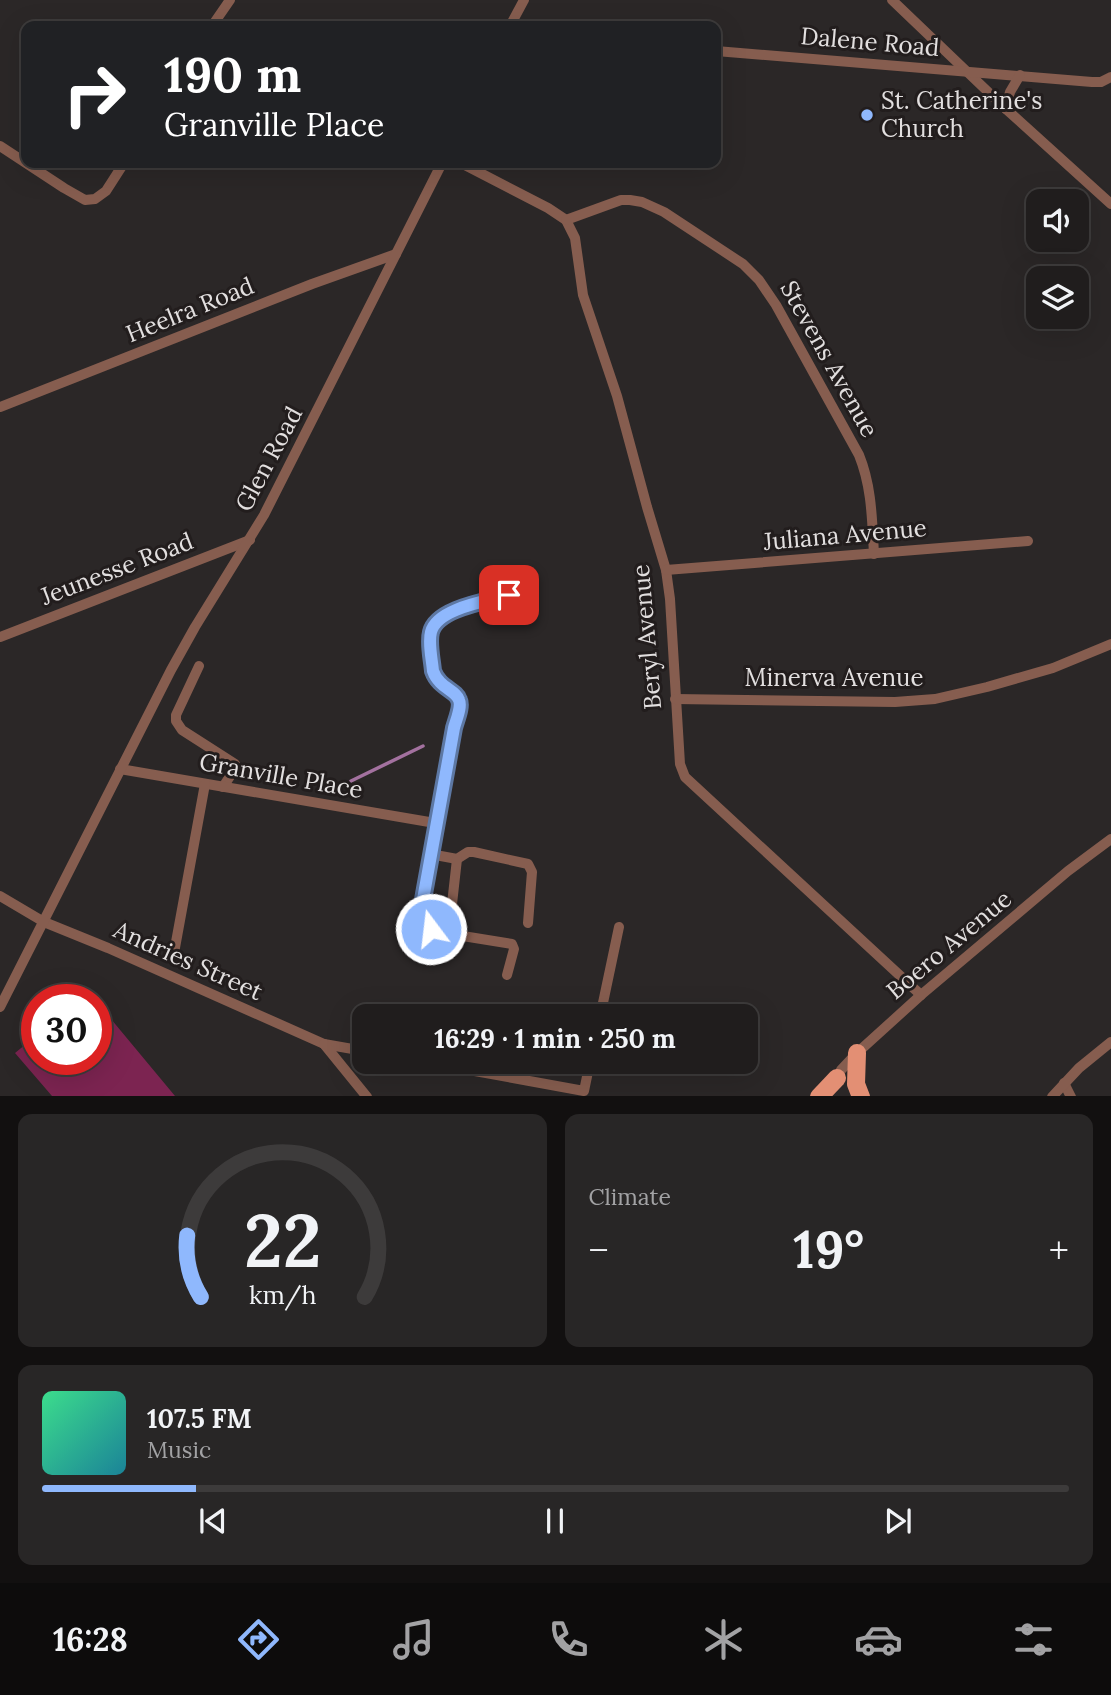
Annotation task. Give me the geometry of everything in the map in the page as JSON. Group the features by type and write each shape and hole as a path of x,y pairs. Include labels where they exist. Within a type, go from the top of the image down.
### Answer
{"main road":[{"path":"857,1053 856,1084 861,1096"},
{"path":"820,1096 837,1078"}],"street":[{"path":"215,21 230,0"},
{"path":"513,21 524,0"},
{"path":"892,0 1111,204"},
{"name":"Dalene Road","path":"721,51 1092,82 1101,82 1111,77"},
{"path":"1006,109 1010,92 1020,75"},
{"path":"0,146 21,160"},
{"path":"34,168 79,197 90,200 106,191 121,168"},
{"name":"Glen Road","path":"0,1007 195,627 250,540 312,422 439,168"},
{"path":"471,168 540,203 566,220"},
{"name":"Stevens Avenue","path":"566,220 621,200 642,202 664,212 743,264 759,280 776,305 859,455 870,497 874,554"},
{"name":"Beryl Avenue","path":"566,220 575,238 583,295 613,383 666,570 680,764 685,777 921,995"},
{"name":"Heelra Road","path":"0,407 312,284 396,254"},
{"name":"Jeunesse Road","path":"0,637 250,540"},
{"name":"Juliana Avenue","path":"666,570 1028,541"},
{"path":"507,975 514,950 512,944 447,935 431,929 423,919 422,905 435,823 460,706 456,695 443,687 435,677 431,629 450,611 509,595"},
{"name":"Minerva Avenue","path":"675,699 895,702 935,699 1053,668 1111,644"},
{"path":"199,666 176,721 182,730 234,764 236,767 223,788"},
{"name":"Granville Place","path":"120,769 435,823"},
{"path":"174,953 205,784"},
{"name":"Boero Avenue","path":"831,1096 841,1070 857,1053 921,995 1068,871 1111,839"},
{"path":"430,854 457,859 468,852 474,852 528,864 532,872 528,923"},
{"path":"451,913 457,859"},
{"name":"Andries Street","path":"0,896 44,922 324,1044 352,1049"},
{"path":"603,1004 619,927"},
{"path":"1053,1096 1111,1041"},
{"path":"324,1044 367,1096"},
{"path":"490,1074 583,1091 587,1074"},
{"path":"1064,1083 1070,1096"}],"building":[{"path":"112,1020 175,1096 52,1096 34,1075 112,1075"},
{"path":"21,1048 21,1060 15,1053"}],"waterway":[{"path":"351,781 423,746"}],"place":[{"name":"St. Catherine's Church","path":"867,115"}],"route":[{"path":"431,929 423,919 422,905 460,706 456,695 443,687 435,677 431,629 450,611 509,595"}]}
